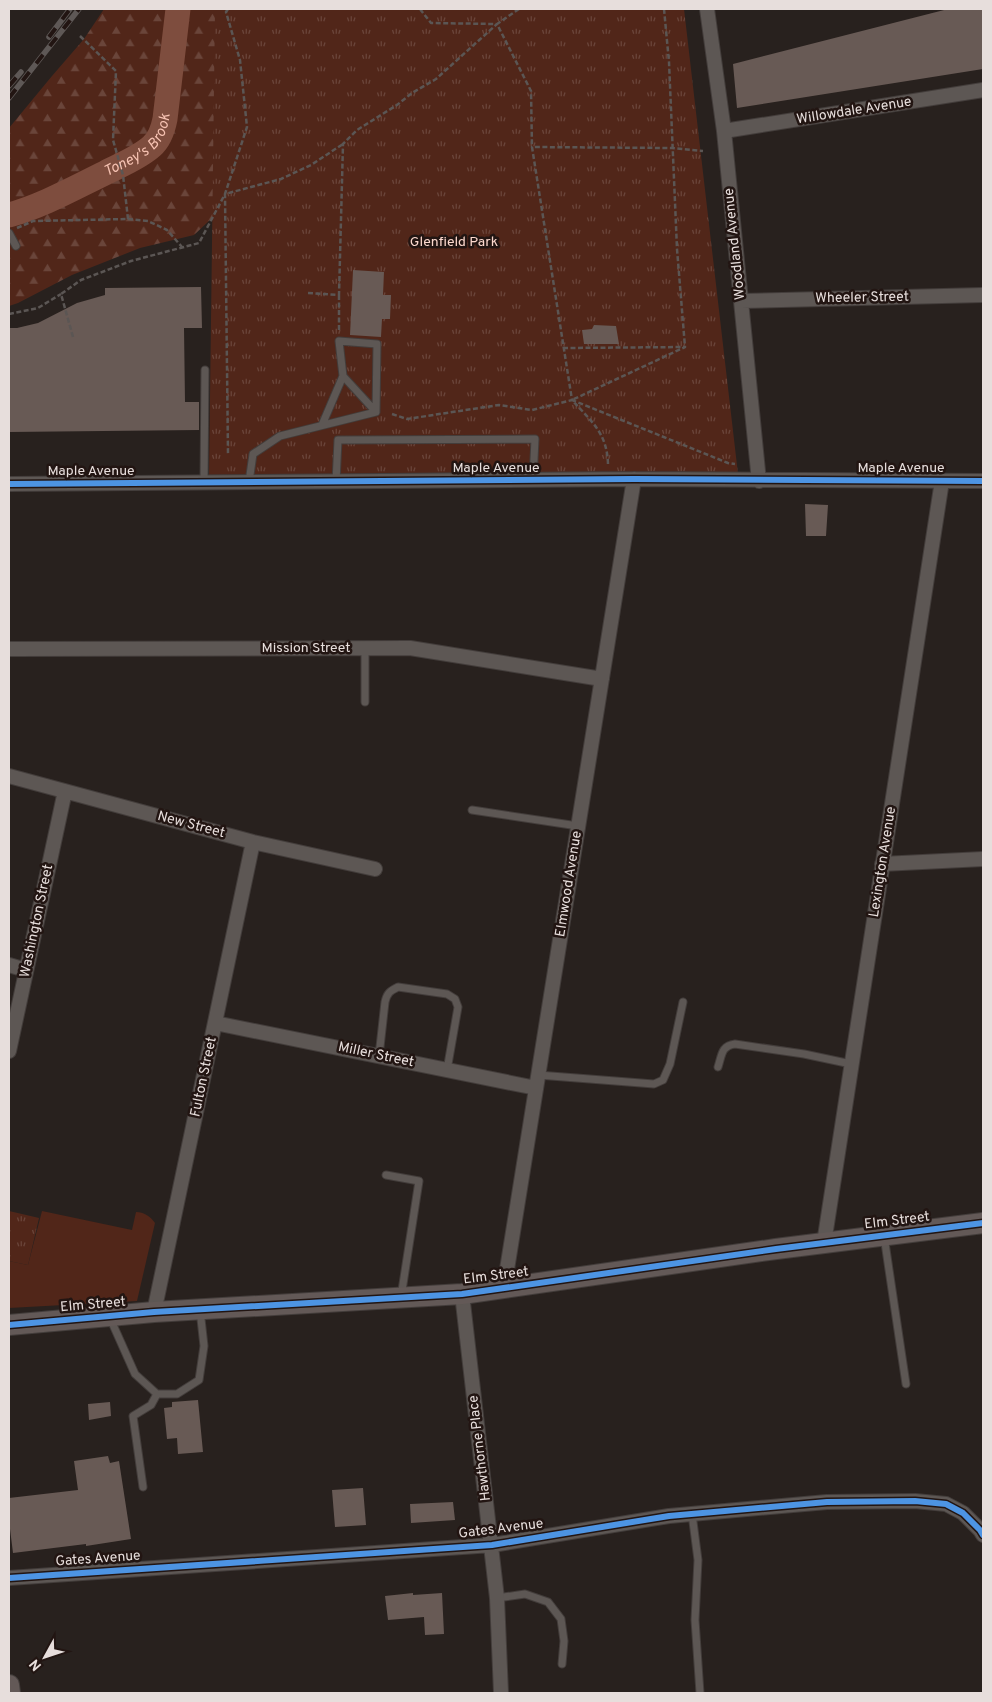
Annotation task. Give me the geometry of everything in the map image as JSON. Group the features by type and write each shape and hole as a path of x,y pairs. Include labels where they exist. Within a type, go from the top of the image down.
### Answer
{"street":[{"name":"Woodland Avenue","path":"707,9 724,131 759,481"},
{"name":"Willowdale Avenue","path":"724,131 983,90"},
{"name":"Wheeler Street","path":"741,300 983,295"},
{"name":"Maple Avenue","path":"9,484 634,479 759,481 983,480"},
{"name":"Elmwood Avenue","path":"504,1288 634,479"},
{"name":"Lexington Avenue","path":"824,1243 942,480"},
{"name":"Mission Street","path":"9,649 410,648 602,678"},
{"name":"New Street","path":"9,776 253,842 375,868"},
{"name":"Washington Street","path":"9,1051 65,791"},
{"name":"Fulton Street","path":"154,1312 253,842"},
{"path":"882,864 983,859"},
{"path":"9,965 26,970"},
{"name":"Miller Street","path":"216,1022 447,1070 537,1082"},
{"name":"Elm Street","path":"9,1325 154,1312 462,1294 824,1243 983,1223"},
{"name":"Hawthorne Place","path":"462,1294 492,1545 497,1598 501,1693"},
{"name":"Gates Avenue","path":"9,1578 492,1545 669,1516 827,1502 915,1501 946,1504 963,1513 983,1535"},
{"path":"9,1685 10,1693"}],"lane":[{"path":"9,233 16,246"},
{"path":"322,425 344,376 340,340 377,344 376,412"},
{"path":"204,482 205,370"},
{"path":"344,376 376,412"},
{"path":"249,482 253,454 280,436 376,412"},
{"path":"336,482 338,440 535,439 533,480"},
{"path":"365,648 366,702"},
{"path":"472,810 578,826"},
{"path":"379,1056 386,995 391,990 398,987 447,994 455,999 458,1007 447,1070"},
{"path":"537,1082 654,1084 663,1080 670,1064 682,1002"},
{"path":"718,1068 723,1050 727,1045 735,1044 804,1054 851,1064"},
{"path":"386,1175 419,1181 400,1297"},
{"path":"884,1236 906,1384"},
{"path":"109,1316 135,1374 157,1394 177,1394 199,1380 204,1346 200,1310"},
{"path":"143,1487 133,1416 151,1405 157,1394"},
{"path":"692,1514 698,1560 695,1620 700,1693"},
{"path":"497,1598 525,1594 548,1602 561,1619 564,1641 562,1664"}],"path":[{"path":"9,314 38,308 81,280 131,261 199,243 225,194 247,126 240,60 226,12 228,9"},
{"path":"420,9 431,23 497,24"},
{"path":"225,194 281,179 311,165 343,144 357,130 436,79 497,24 519,9"},
{"path":"664,9 669,62 677,249 685,346"},
{"path":"497,24 531,91 532,147 572,400 599,429 608,454 608,464"},
{"path":"80,36 116,71 113,140 123,175 128,219"},
{"path":"340,340 338,295 343,144"},
{"path":"532,147 672,148 703,151"},
{"path":"225,194 228,454"},
{"path":"17,228 33,221 128,219 148,222 167,230 182,247"},
{"path":"308,293 338,295"},
{"path":"61,294 73,337"},
{"path":"563,348 685,346"},
{"path":"392,414 407,419 499,405 532,410 572,400 685,346"},
{"path":"572,400 728,463 735,464"}],"green space":[{"path":"104,9 233,9 227,204 194,235 140,248 72,275 9,306 9,128 84,39"},
{"name":"Glenfield Park","path":"215,9 684,9 738,474 209,478"},
{"path":"9,1211 39,1218 28,1265 9,1261"},
{"path":"42,1211 132,1230 136,1212 151,1218 155,1223 137,1301 9,1308 9,1261 28,1265"}],"building":[{"path":"948,9 983,9 983,69 737,108 733,64"},
{"path":"353,270 384,272 383,295 391,295 390,319 382,319 381,337 350,335"},
{"path":"201,287 202,328 184,328 185,402 199,402 199,430 9,432 9,328 38,323 77,303 105,295 105,288"},
{"path":"594,325 616,326 619,344 584,344 582,330 592,329"},
{"path":"805,504 828,505 826,536 806,536"},
{"path":"198,1400 203,1452 178,1454 177,1438 167,1439 164,1408 172,1407 172,1402"},
{"path":"110,1402 111,1416 89,1420 88,1404"},
{"path":"108,1456 110,1463 119,1461 131,1539 86,1546 86,1544 13,1553 9,1521 9,1498 78,1490 74,1461"},
{"path":"363,1488 366,1525 335,1527 332,1490"},
{"path":"453,1502 455,1520 411,1523 410,1504"},
{"path":"413,1593 413,1595 442,1593 444,1634 425,1635 424,1617 388,1620 385,1596"}],"waterway":[{"name":"Toney's Brook","path":"9,215 34,207 70,191 135,158 155,143 161,134 165,119 178,9"}],"railway":[{"path":"49,37 70,9"},
{"path":"9,98 79,9"},
{"path":"9,86 21,72"}],"cycle path":[{"path":"9,484 634,479 983,481"},
{"path":"9,1325 154,1312 462,1294 776,1249 983,1223"},
{"path":"9,1578 492,1545 669,1516 827,1502 915,1501 946,1504 963,1513 983,1535"}]}
